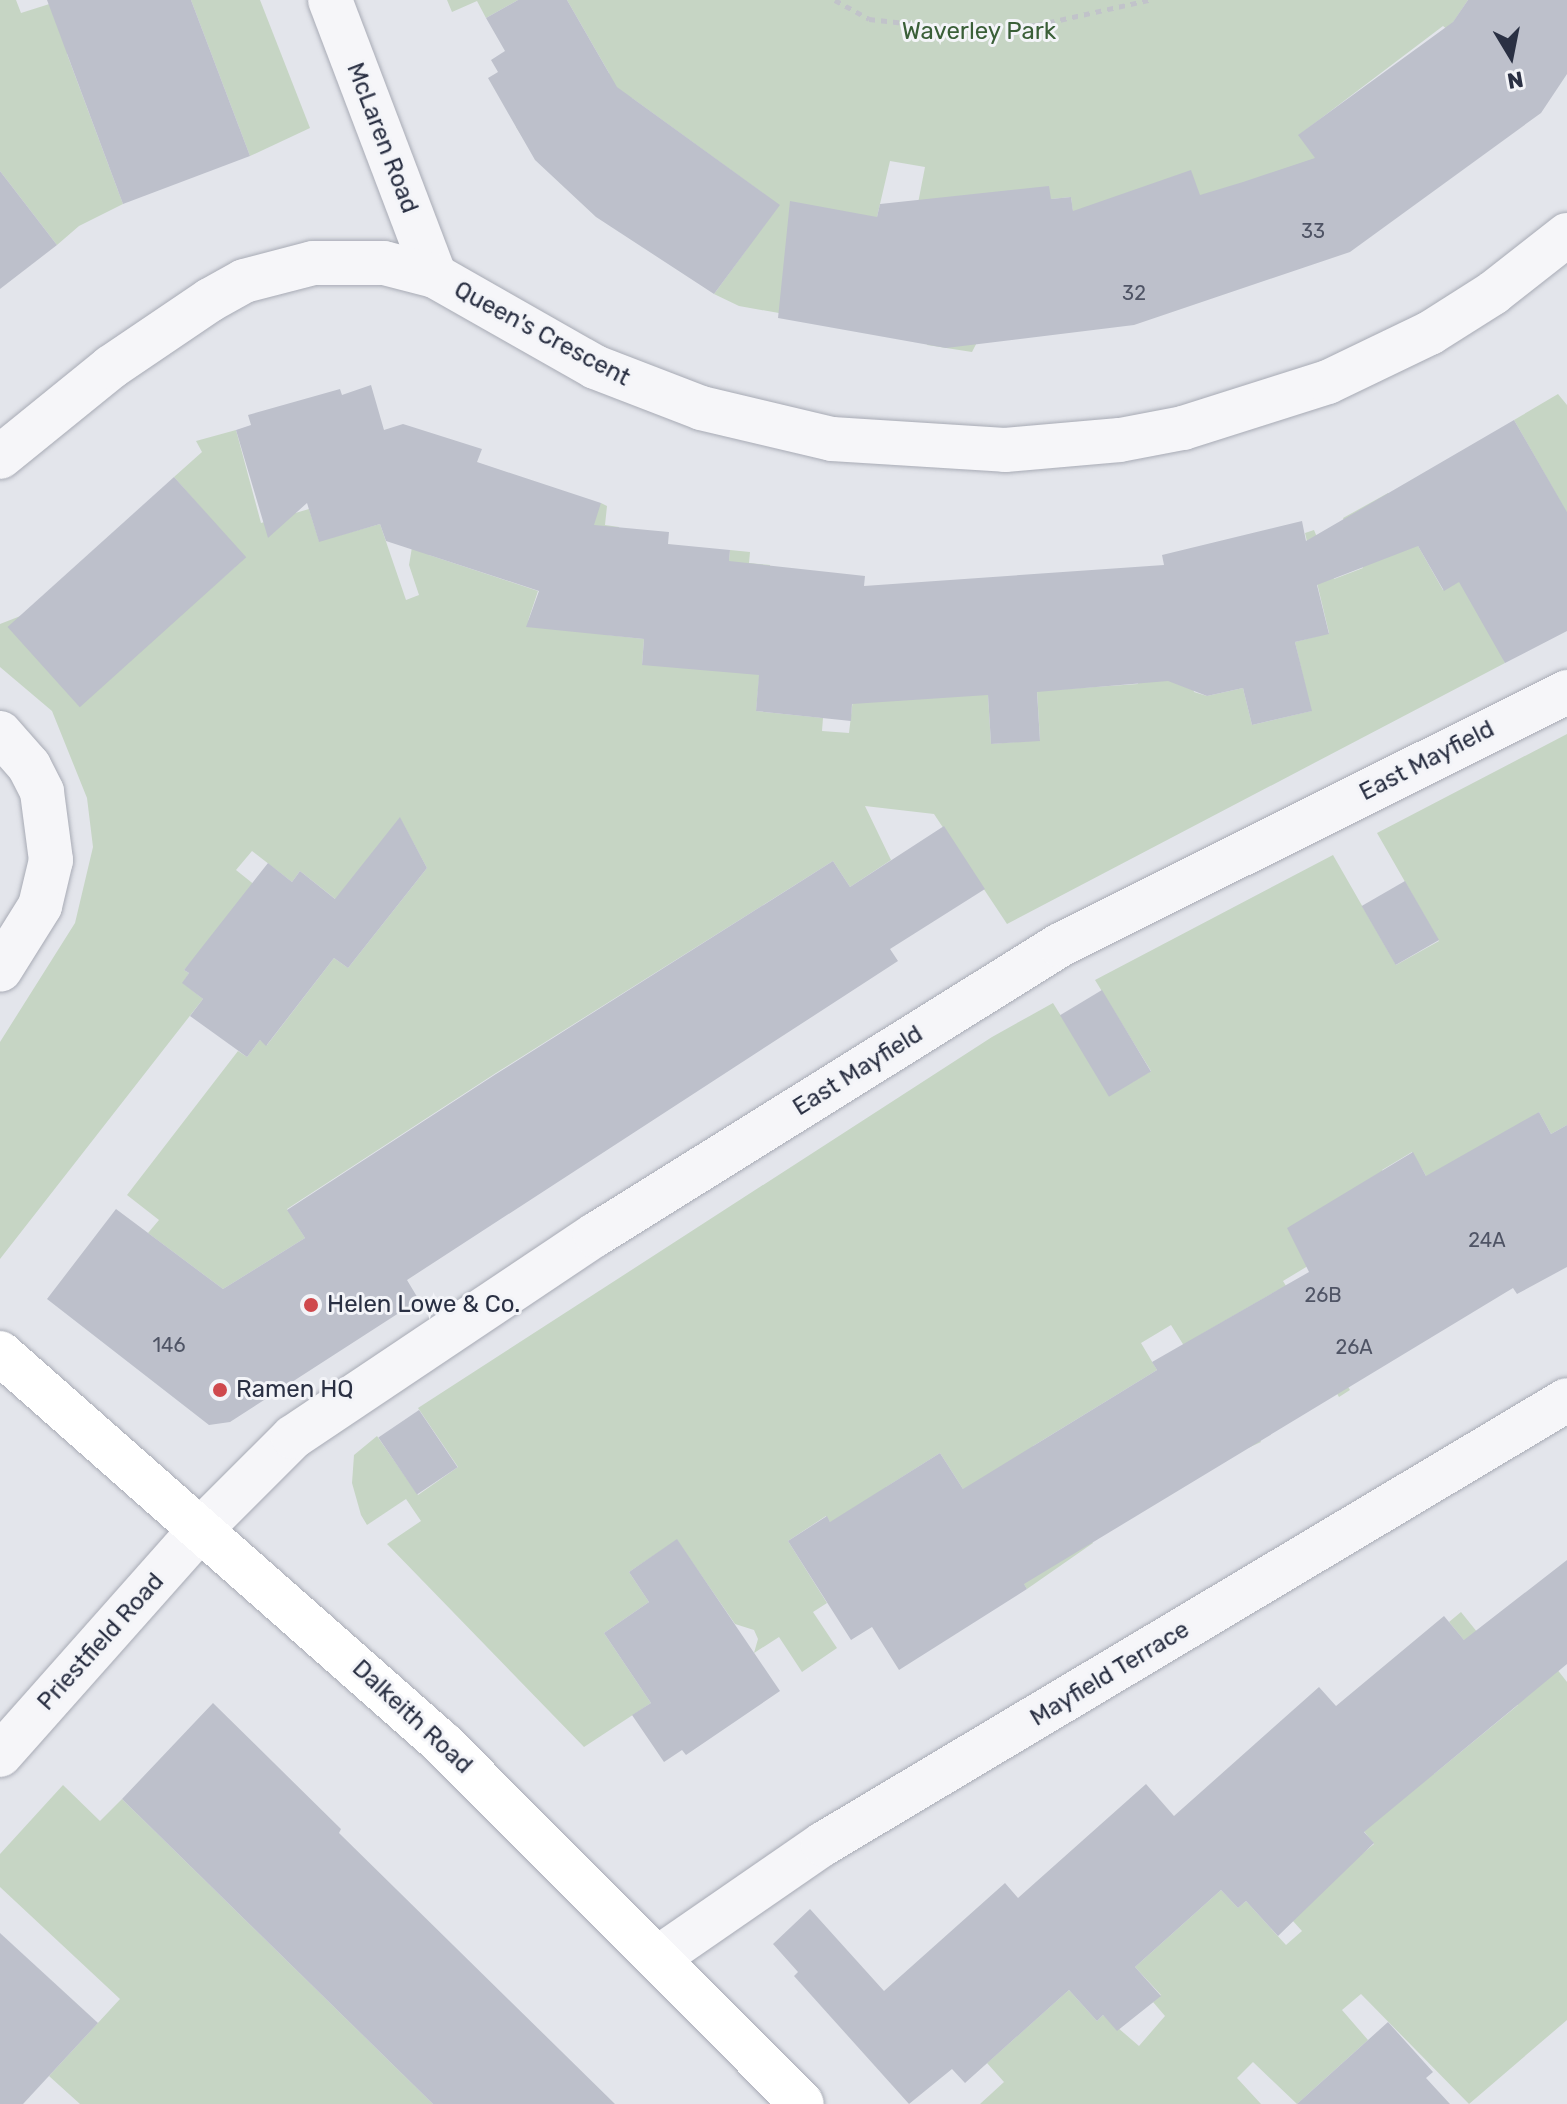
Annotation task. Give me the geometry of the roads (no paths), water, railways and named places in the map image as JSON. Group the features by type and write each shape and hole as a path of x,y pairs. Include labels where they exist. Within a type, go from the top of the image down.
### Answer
{"main road":[{"name":"Dalkeith Road","path":"0,1353 443,1744 659,1957 802,2104"}],"street":[{"name":"McLaren Road","path":"330,0 435,276"},
{"name":"Queen's Crescent","path":"0,457 111,367 244,281 313,263 384,263 435,276 595,367 701,408 832,439 1005,450 1120,440 1183,428 1328,382 1430,333 1493,293 1567,235"},
{"name":"East Mayfield","path":"201,1529 293,1437 595,1235 1060,945 1567,692"},
{"path":"0,733 29,766 42,792 51,860 40,906 0,970"},
{"name":"Mayfield Terrace","path":"659,1957 811,1851 1567,1400"},
{"name":"Priestfield Road","path":"0,1755 201,1529"}],"place":[{"name":"Helen Lowe & Co.","path":"311,1305"},
{"name":"Ramen HQ","path":"220,1390"}],"park label":[{"name":"Waverley Park","path":"979,32"}]}
